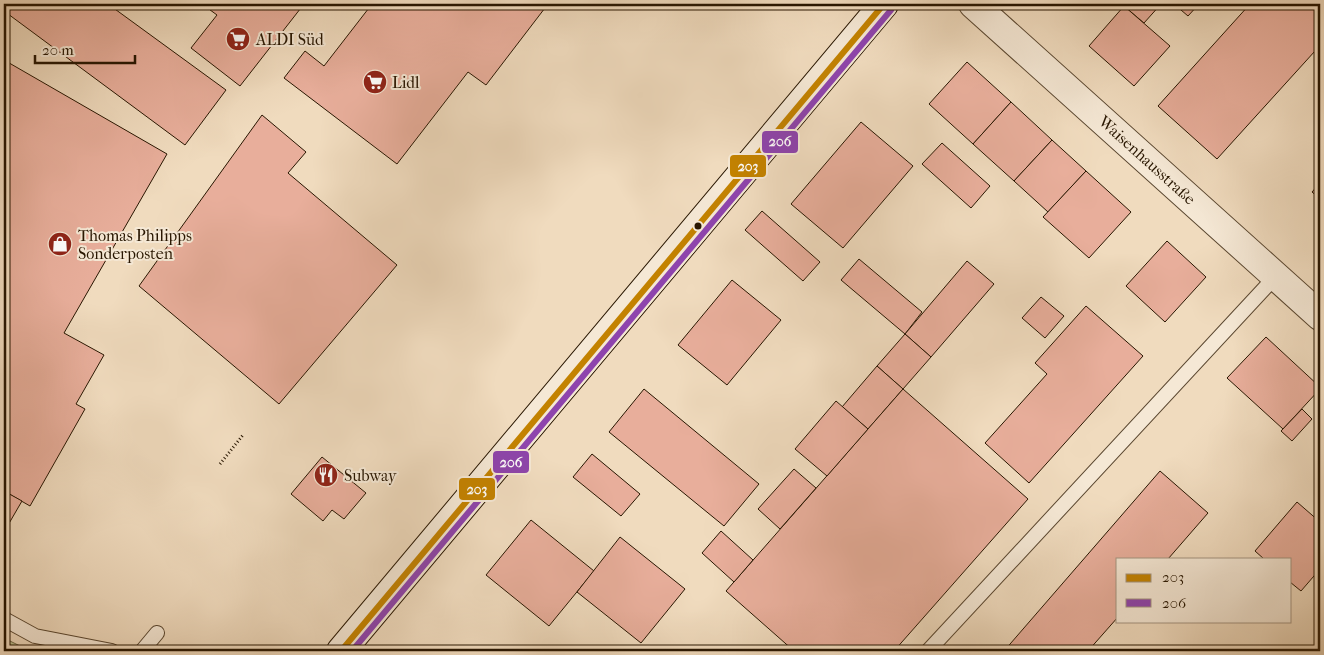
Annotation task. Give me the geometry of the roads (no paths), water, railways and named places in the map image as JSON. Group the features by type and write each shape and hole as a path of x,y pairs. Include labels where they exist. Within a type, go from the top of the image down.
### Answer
{"street":[{"path":"340,651 884,4"},
{"name":"Waisenhausstraße","path":"973,4 1320,316"}],"lane":[{"path":"928,651 1276,276"},
{"path":"4,619 35,636 112,651"},
{"path":"142,651 157,633"}],"place":[{"name":"ALDI Süd","path":"238,39"},
{"name":"Lidl","path":"375,82"},
{"name":"Thomas Philipps Sonderposten","path":"60,244"},
{"name":"Subway","path":"326,475"}]}
